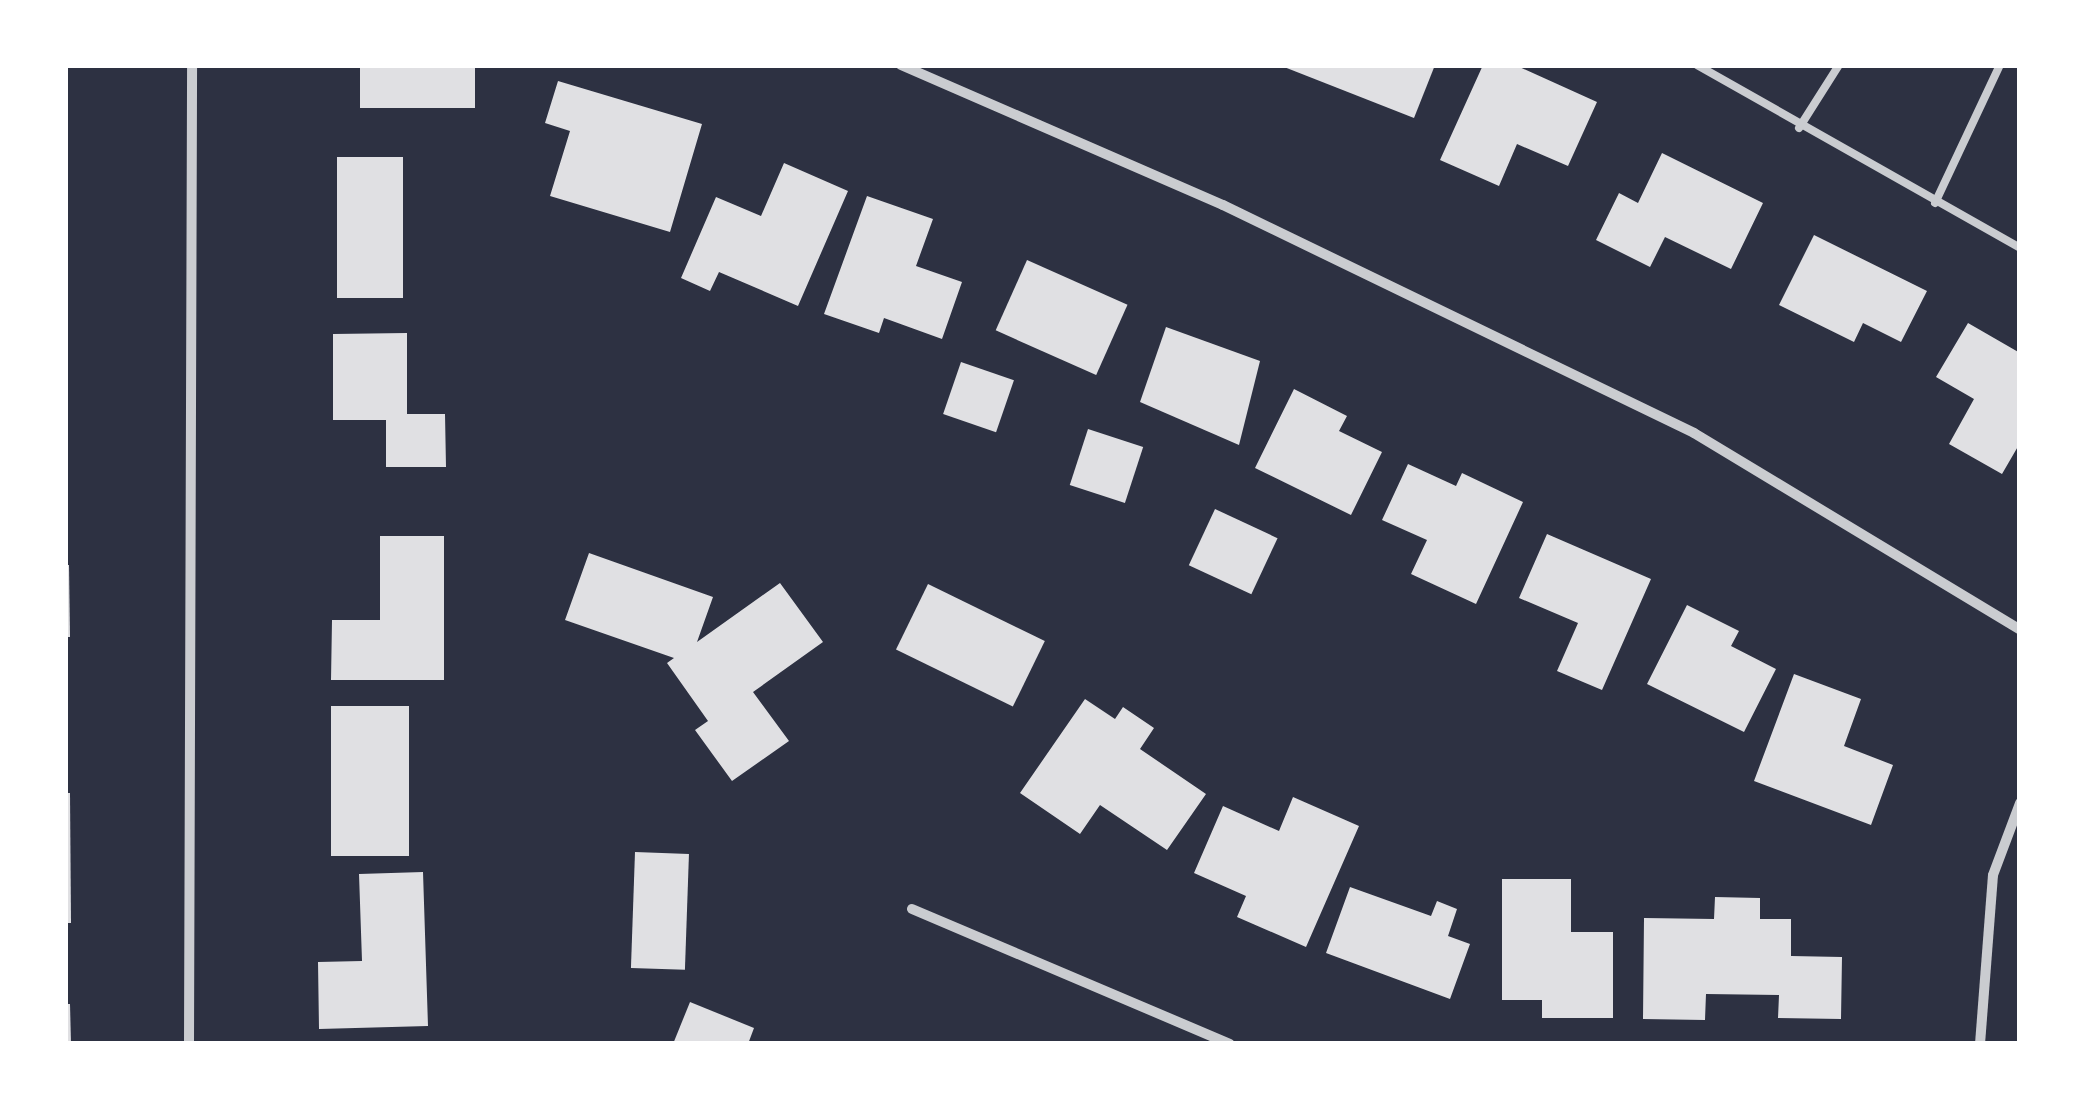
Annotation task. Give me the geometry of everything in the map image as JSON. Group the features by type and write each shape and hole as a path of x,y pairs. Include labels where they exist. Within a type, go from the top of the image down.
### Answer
{"street":[{"path":"189,1044 192,65"},
{"path":"901,65 1223,205 1694,433 2020,630"},
{"path":"1980,1044 1993,875 2020,803"},
{"path":"912,909 1230,1044"}],"lane":[{"path":"1698,65 1799,128 2020,248"},
{"path":"1799,128 1839,65"},
{"path":"1935,203 2000,65"}],"building":[{"path":"360,65 475,65 475,108 360,108"},
{"path":"1279,65 1435,65 1414,118"},
{"path":"1483,65 1515,65 1597,102 1568,166 1517,144 1499,186 1440,160"},
{"path":"558,81 702,124 670,232 550,196 570,131 545,123"},
{"path":"1662,153 1763,203 1731,269 1665,237 1650,267 1596,240 1619,193 1638,203"},
{"path":"337,157 403,157 403,298 337,298"},
{"path":"784,163 848,191 798,306 719,272 710,291 681,278 716,197 761,216"},
{"path":"867,196 933,219 916,266 962,282 942,339 884,318 879,333 824,314"},
{"path":"1814,235 1927,291 1901,342 1863,323 1854,342 1779,305"},
{"path":"1027,260 1127,305 1096,375 996,330"},
{"path":"1968,323 2020,353 2020,443 2002,474 1949,444 1974,399 1936,377"},
{"path":"1166,327 1260,361 1239,445 1140,402"},
{"path":"407,333 407,414 445,414 446,467 386,467 386,420 333,420 333,334"},
{"path":"961,362 1014,380 996,432 943,414"},
{"path":"1294,389 1347,416 1339,431 1382,452 1351,515 1255,468"},
{"path":"1088,429 1143,447 1125,503 1070,485"},
{"path":"1408,464 1456,486 1462,473 1523,502 1476,604 1411,574 1427,540 1382,520"},
{"path":"1215,509 1278,538 1251,594 1189,565"},
{"path":"1547,534 1651,579 1602,690 1557,671 1578,623 1519,598"},
{"path":"380,536 444,536 444,680 331,680 332,620 380,620"},
{"path":"589,553 713,597 697,642 780,583 823,642 753,692 789,741 732,781 695,730 708,721 667,663 674,658 565,620"},
{"path":"65,565 69,565 70,637 65,637"},
{"path":"928,584 1045,641 1013,707 896,650"},
{"path":"1687,605 1739,631 1731,646 1776,669 1744,732 1647,684"},
{"path":"1794,674 1861,699 1844,746 1893,765 1871,825 1754,781"},
{"path":"1085,699 1115,719 1123,707 1154,728 1140,749 1206,794 1167,850 1100,805 1080,834 1020,793"},
{"path":"331,706 409,706 409,856 331,856"},
{"path":"65,793 70,793 71,923 65,923"},
{"path":"1293,797 1359,826 1306,947 1237,917 1246,896 1194,873 1223,806 1279,831"},
{"path":"635,852 689,854 685,970 631,968"},
{"path":"423,872 428,1026 319,1029 318,962 362,961 359,874"},
{"path":"1502,879 1571,879 1571,932 1613,932 1613,1018 1542,1018 1542,1000 1502,1000"},
{"path":"1350,887 1431,916 1437,901 1457,909 1448,936 1470,944 1450,999 1326,953"},
{"path":"1715,897 1760,898 1760,919 1791,919 1791,956 1842,957 1841,1019 1778,1018 1779,995 1706,994 1705,1020 1643,1019 1644,918 1714,919"},
{"path":"690,1002 754,1028 748,1044 673,1044"},
{"path":"65,1004 70,1004 71,1044 65,1044"}]}
